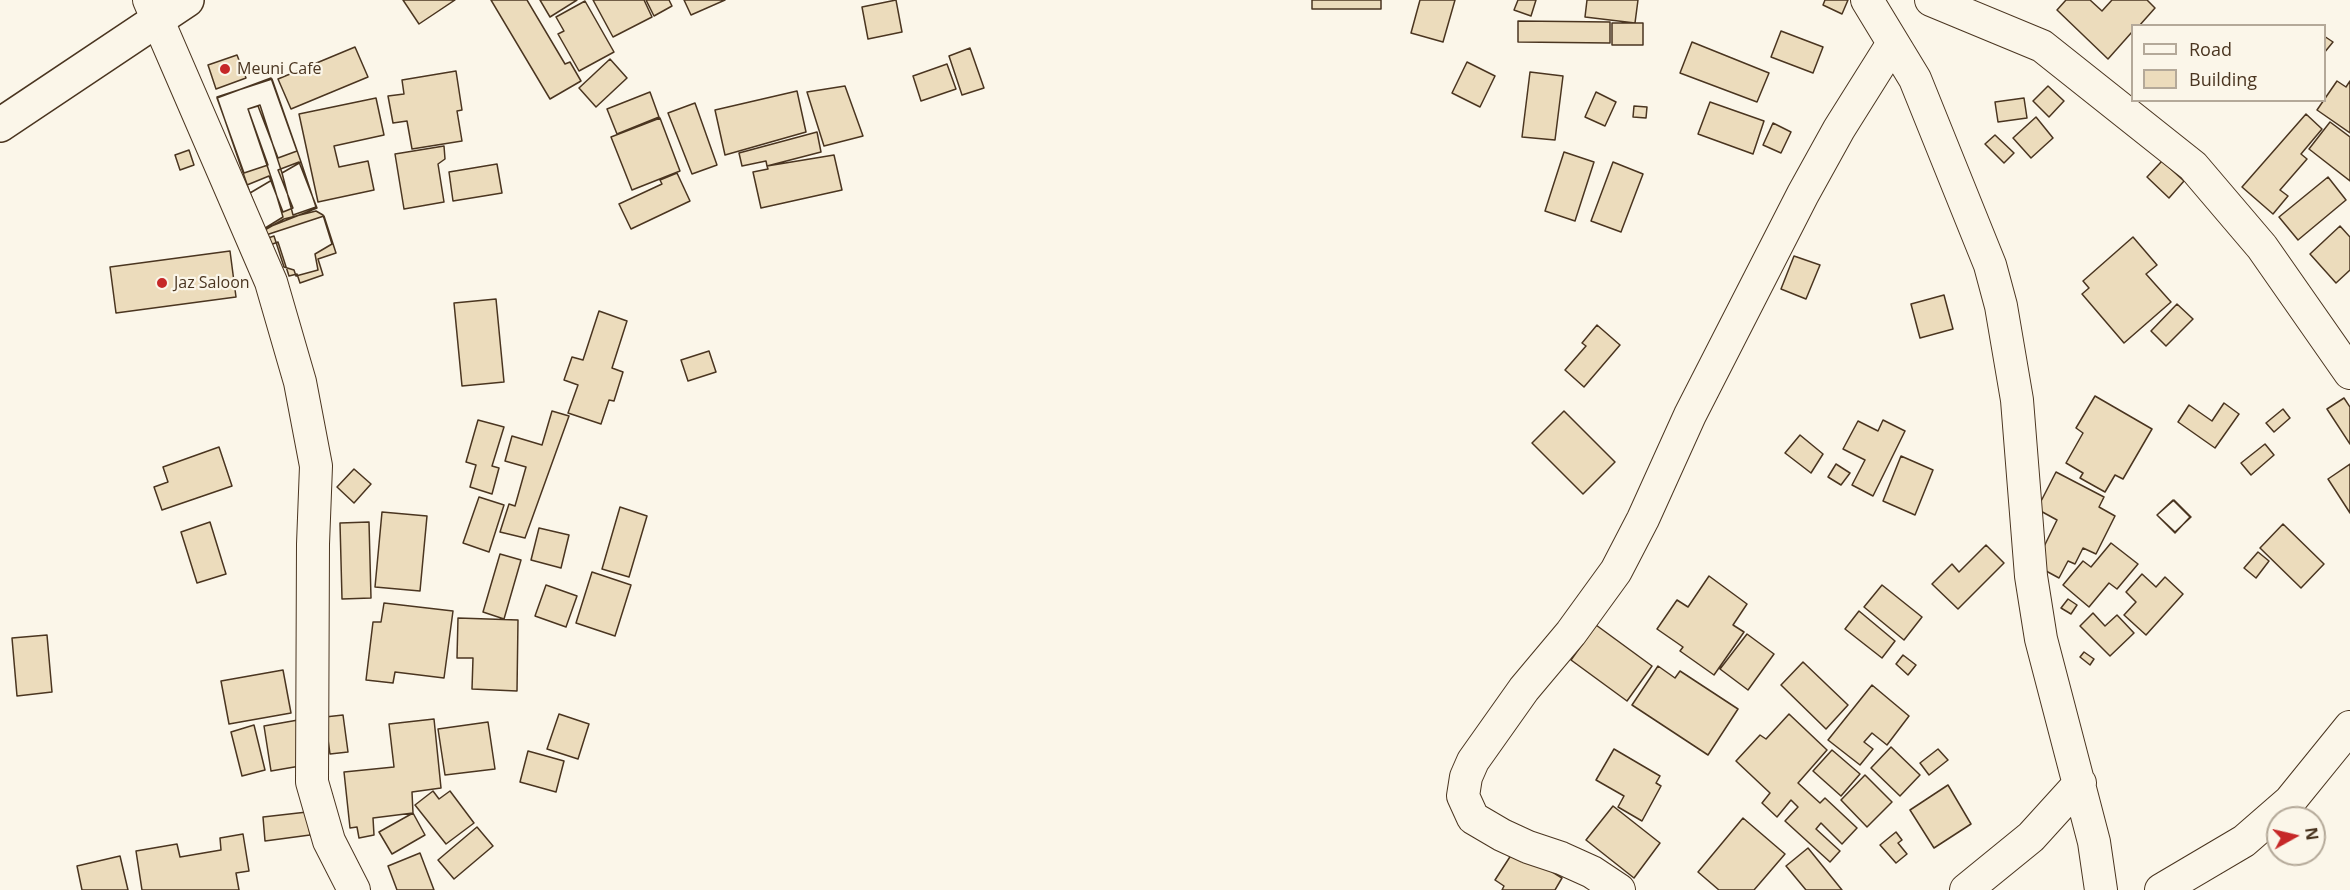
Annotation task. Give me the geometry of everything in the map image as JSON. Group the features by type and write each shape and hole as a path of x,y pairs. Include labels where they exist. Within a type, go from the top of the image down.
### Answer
{"highway":[{"path":"0,125 153,11 188,0"}],"street":[{"path":"1866,0 1915,78 1990,265 2001,306 2017,400 2023,498 2031,576 2040,629 2054,692 2094,842 2101,890"},
{"path":"1941,2 2042,46 2193,166 2262,247 2350,373"},
{"path":"153,11 271,282 300,382 316,466 313,544 312,782 329,841 354,890"},
{"path":"1619,890 1592,872 1562,858 1502,836 1473,818 1463,796 1466,777 1473,761 1518,698 1571,633 1616,571 1643,519 1690,414 1803,194 1839,129 1893,43"},
{"path":"2161,890 2244,841 2283,808 2350,727"},
{"path":"1966,890 2031,837 2080,783"}],"building":[{"path":"403,0 455,0 419,24"},
{"path":"491,0 527,0 565,64 570,62 581,81 550,99"},
{"path":"540,0 577,0 550,17"},
{"path":"593,0 644,0 652,17 613,37"},
{"path":"646,0 669,0 672,6 654,16"},
{"path":"684,0 725,0 691,15"},
{"path":"896,0 902,32 868,39 862,7"},
{"path":"1312,0 1381,0 1381,9 1312,9"},
{"path":"1420,0 1455,0 1443,42 1411,33"},
{"path":"1518,0 1536,0 1531,16 1514,10"},
{"path":"1587,0 1638,0 1635,23 1585,17"},
{"path":"1825,0 1848,0 1842,14 1823,5"},
{"path":"2066,0 2090,0 2102,11 2112,0 2147,0 2155,8 2141,24 2131,24 2131,33 2108,59 2057,10"},
{"path":"585,1 614,52 579,71 558,34 564,31 556,17"},
{"path":"1518,21 1610,22 1610,43 1518,42"},
{"path":"1612,23 1643,23 1643,45 1612,45"},
{"path":"1781,31 1823,47 1813,73 1771,57"},
{"path":"2326,37 2333,42 2326,51"},
{"path":"1692,42 1769,73 1757,102 1680,73"},
{"path":"355,47 368,77 291,109 278,79"},
{"path":"970,48 984,88 962,95 949,56"},
{"path":"237,55 246,78 216,89 208,65"},
{"path":"610,59 627,78 596,107 579,88"},
{"path":"1467,62 1495,76 1480,107 1452,93"},
{"path":"947,64 956,89 921,101 913,76"},
{"path":"456,71 462,110 457,111 462,141 412,149 407,121 393,123 388,96 404,94 402,80"},
{"path":"1530,72 1563,76 1555,140 1522,137"},
{"path":"271,78 297,151 278,158 258,106 248,109 268,165 244,173 217,98"},
{"path":"272,79 301,162 282,173 260,105 248,109 272,180 250,193 217,97"},
{"path":"2337,81 2346,87 2350,81 2350,133 2317,110 2323,102 2326,102 2326,97"},
{"path":"845,86 863,136 824,146 807,92"},
{"path":"2048,86 2064,101 2049,117 2033,101"},
{"path":"797,91 806,132 725,155 715,110"},
{"path":"650,92 659,117 617,134 607,109"},
{"path":"1596,92 1616,102 1605,126 1585,117"},
{"path":"376,98 384,135 334,146 339,167 368,161 374,190 318,202 299,114"},
{"path":"2024,98 2027,118 1998,122 1995,102"},
{"path":"1710,102 1764,121 1753,154 1698,134"},
{"path":"695,103 717,165 692,174 668,113"},
{"path":"1634,106 1647,107 1646,118 1633,117"},
{"path":"2306,114 2322,129 2301,154 2307,159 2280,190 2288,196 2273,214 2242,187"},
{"path":"2036,117 2053,138 2031,158 2013,138"},
{"path":"660,118 680,171 632,190 611,137"},
{"path":"2330,122 2350,137 2350,181 2309,149"},
{"path":"1773,123 1791,132 1781,153 1763,145"},
{"path":"817,132 821,152 767,166 766,161 742,166 739,153"},
{"path":"1995,135 2014,153 2004,163 1985,144"},
{"path":"444,146 445,159 438,164 444,202 404,209 395,154"},
{"path":"189,150 194,165 180,170 175,155"},
{"path":"1564,152 1594,162 1575,221 1545,211"},
{"path":"834,155 842,190 761,208 753,172 768,169 767,166"},
{"path":"2162,161 2184,181 2169,198 2147,177"},
{"path":"299,162 317,208 264,229 247,185 269,176 283,212 293,208 278,170"},
{"path":"301,162 316,207 293,215 282,173"},
{"path":"1613,162 1643,174 1621,232 1591,221"},
{"path":"497,164 502,193 453,201 449,172"},
{"path":"677,173 690,201 631,229 619,204 662,184 660,180"},
{"path":"2328,177 2346,200 2298,240 2279,217"},
{"path":"272,180 283,217 262,230 250,193"},
{"path":"316,211 323,215 332,244 315,254 318,270 296,276 294,270 284,267 274,236 265,239 263,231 284,219"},
{"path":"324,216 336,253 318,259 323,275 300,283 297,274 289,276 278,242 270,245 266,235"},
{"path":"2340,226 2350,237 2350,270 2336,283 2310,254"},
{"path":"2133,237 2157,265 2146,274 2171,302 2124,343 2082,294 2089,288 2083,281"},
{"path":"230,251 236,297 116,313 110,267"},
{"path":"1794,256 1820,265 1806,299 1781,289"},
{"path":"1944,295 1953,329 1920,338 1911,304"},
{"path":"496,299 504,382 462,386 454,303"},
{"path":"2177,304 2193,319 2166,346 2151,331"},
{"path":"599,311 627,321 612,368 623,372 614,401 609,400 601,424 568,413 578,385 564,380 572,357 583,360"},
{"path":"1597,325 1620,345 1584,387 1565,370 1586,346 1582,343"},
{"path":"709,351 716,372 688,381 681,360"},
{"path":"2095,396 2152,429 2123,479 2115,475 2105,492 2080,478 2083,473 2066,463 2083,433 2076,428"},
{"path":"2344,398 2350,407 2350,444 2327,409"},
{"path":"2224,403 2239,414 2215,448 2178,422 2189,405 2212,421"},
{"path":"2283,409 2290,418 2274,432 2266,423"},
{"path":"552,411 569,416 525,538 500,532 509,504 515,506 526,467 505,461 512,436 542,445"},
{"path":"1564,411 1615,462 1583,494 1532,443"},
{"path":"478,420 504,427 492,466 499,468 492,494 470,487 476,465 466,462"},
{"path":"1883,420 1905,431 1873,496 1852,485 1865,460 1843,449 1858,421 1878,431"},
{"path":"1800,435 1823,454 1811,473 1785,453"},
{"path":"2265,444 2274,455 2251,475 2241,463"},
{"path":"219,447 232,486 162,510 154,487 168,482 163,467"},
{"path":"1901,456 1933,470 1915,515 1883,501"},
{"path":"1836,464 1850,473 1841,485 1828,477"},
{"path":"2350,464 2350,513 2328,479"},
{"path":"354,469 371,484 354,503 337,487"},
{"path":"2056,472 2104,497 2099,507 2115,516 2096,554 2083,548 2075,564 2068,561 2059,578 2035,565 2057,520 2037,509"},
{"path":"479,497 504,505 489,552 463,543"},
{"path":"2173,500 2190,517 2175,533 2157,515"},
{"path":"2174,500 2191,517 2175,532 2157,515"},
{"path":"620,507 647,516 629,577 602,569"},
{"path":"382,512 427,516 420,591 375,587"},
{"path":"210,522 226,574 197,583 181,532"},
{"path":"369,522 371,598 342,599 340,523"},
{"path":"2283,524 2324,564 2301,588 2260,548"},
{"path":"539,528 569,535 561,568 531,560"},
{"path":"2111,543 2138,564 2117,589 2109,583 2089,607 2063,585 2083,561 2091,567"},
{"path":"1986,545 2004,563 1958,609 1932,584 1952,564 1959,572"},
{"path":"2258,552 2269,561 2256,578 2244,568"},
{"path":"500,554 521,560 504,619 483,612"},
{"path":"592,572 631,585 615,636 576,623"},
{"path":"2142,574 2156,587 2165,577 2183,594 2146,635 2124,615 2136,602 2126,592"},
{"path":"1709,576 1747,604 1733,625 1744,632 1714,675 1680,651 1683,647 1657,629 1677,600 1688,607"},
{"path":"546,585 577,596 566,627 535,616"},
{"path":"1882,585 1922,617 1904,640 1864,607"},
{"path":"2068,599 2077,605 2071,614 2061,608"},
{"path":"384,603 453,611 444,678 395,672 393,683 366,680 373,622 381,622"},
{"path":"1859,611 1895,641 1882,658 1845,629"},
{"path":"2093,613 2105,626 2117,615 2134,633 2110,656 2080,626"},
{"path":"458,618 518,620 517,691 472,689 473,658 457,658"},
{"path":"1596,625 1652,666 1627,701 1571,660"},
{"path":"1747,634 1774,654 1748,690 1720,669"},
{"path":"47,635 52,692 17,696 12,638"},
{"path":"2084,652 2094,659 2090,665 2080,657"},
{"path":"1903,655 1916,665 1908,675 1896,664"},
{"path":"1803,662 1848,705 1826,729 1781,685"},
{"path":"1658,666 1675,678 1680,671 1738,709 1708,755 1632,705"},
{"path":"283,670 291,713 229,724 221,681"},
{"path":"1872,685 1909,716 1887,745 1872,733 1864,742 1873,749 1860,765 1828,740"},
{"path":"559,714 589,724 578,759 547,749"},
{"path":"1789,714 1827,750 1798,783 1820,803 1825,798 1857,828 1842,844 1821,823 1816,829 1840,851 1830,862 1785,821 1798,807 1791,800 1777,817 1762,803 1770,793 1736,761 1760,735 1766,739"},
{"path":"343,715 348,752 330,754 325,717"},
{"path":"434,719 441,788 412,792 413,813 373,818 374,835 359,838 357,827 350,828 344,772 394,767 389,724"},
{"path":"298,720 306,765 271,771 264,726"},
{"path":"488,722 495,769 445,775 438,729"},
{"path":"254,725 265,770 242,776 231,732"},
{"path":"1891,747 1920,775 1900,796 1871,768"},
{"path":"1614,749 1660,776 1656,783 1661,786 1642,821 1618,807 1624,796 1596,780"},
{"path":"1938,749 1948,760 1929,775 1920,763"},
{"path":"1832,750 1860,774 1841,796 1813,771"},
{"path":"528,751 564,761 556,792 520,782"},
{"path":"1865,775 1892,802 1867,827 1841,800"},
{"path":"1948,785 1971,824 1934,848 1910,810"},
{"path":"433,791 439,799 450,791 474,823 446,844 415,805"},
{"path":"1613,806 1660,843 1634,878 1586,840"},
{"path":"307,812 310,835 265,841 263,817"},
{"path":"413,813 425,835 392,854 379,832"},
{"path":"1743,818 1785,854 1754,890 1719,890 1698,872"},
{"path":"477,827 493,846 454,879 438,860"},
{"path":"1896,832 1902,840 1898,843 1907,854 1896,863 1880,845"},
{"path":"243,834 249,871 236,873 239,890 142,890 136,851 177,844 180,857 221,850 220,838"},
{"path":"1808,848 1842,890 1806,890 1786,866"},
{"path":"1515,849 1562,878 1555,890 1502,890 1504,886 1495,880"},
{"path":"420,853 434,890 397,890 388,866"},
{"path":"120,856 128,890 82,890 77,866"}],"place":[{"name":"Meuni Cafe","path":"225,69"},
{"name":"Jaz Saloon","path":"162,283"}]}
